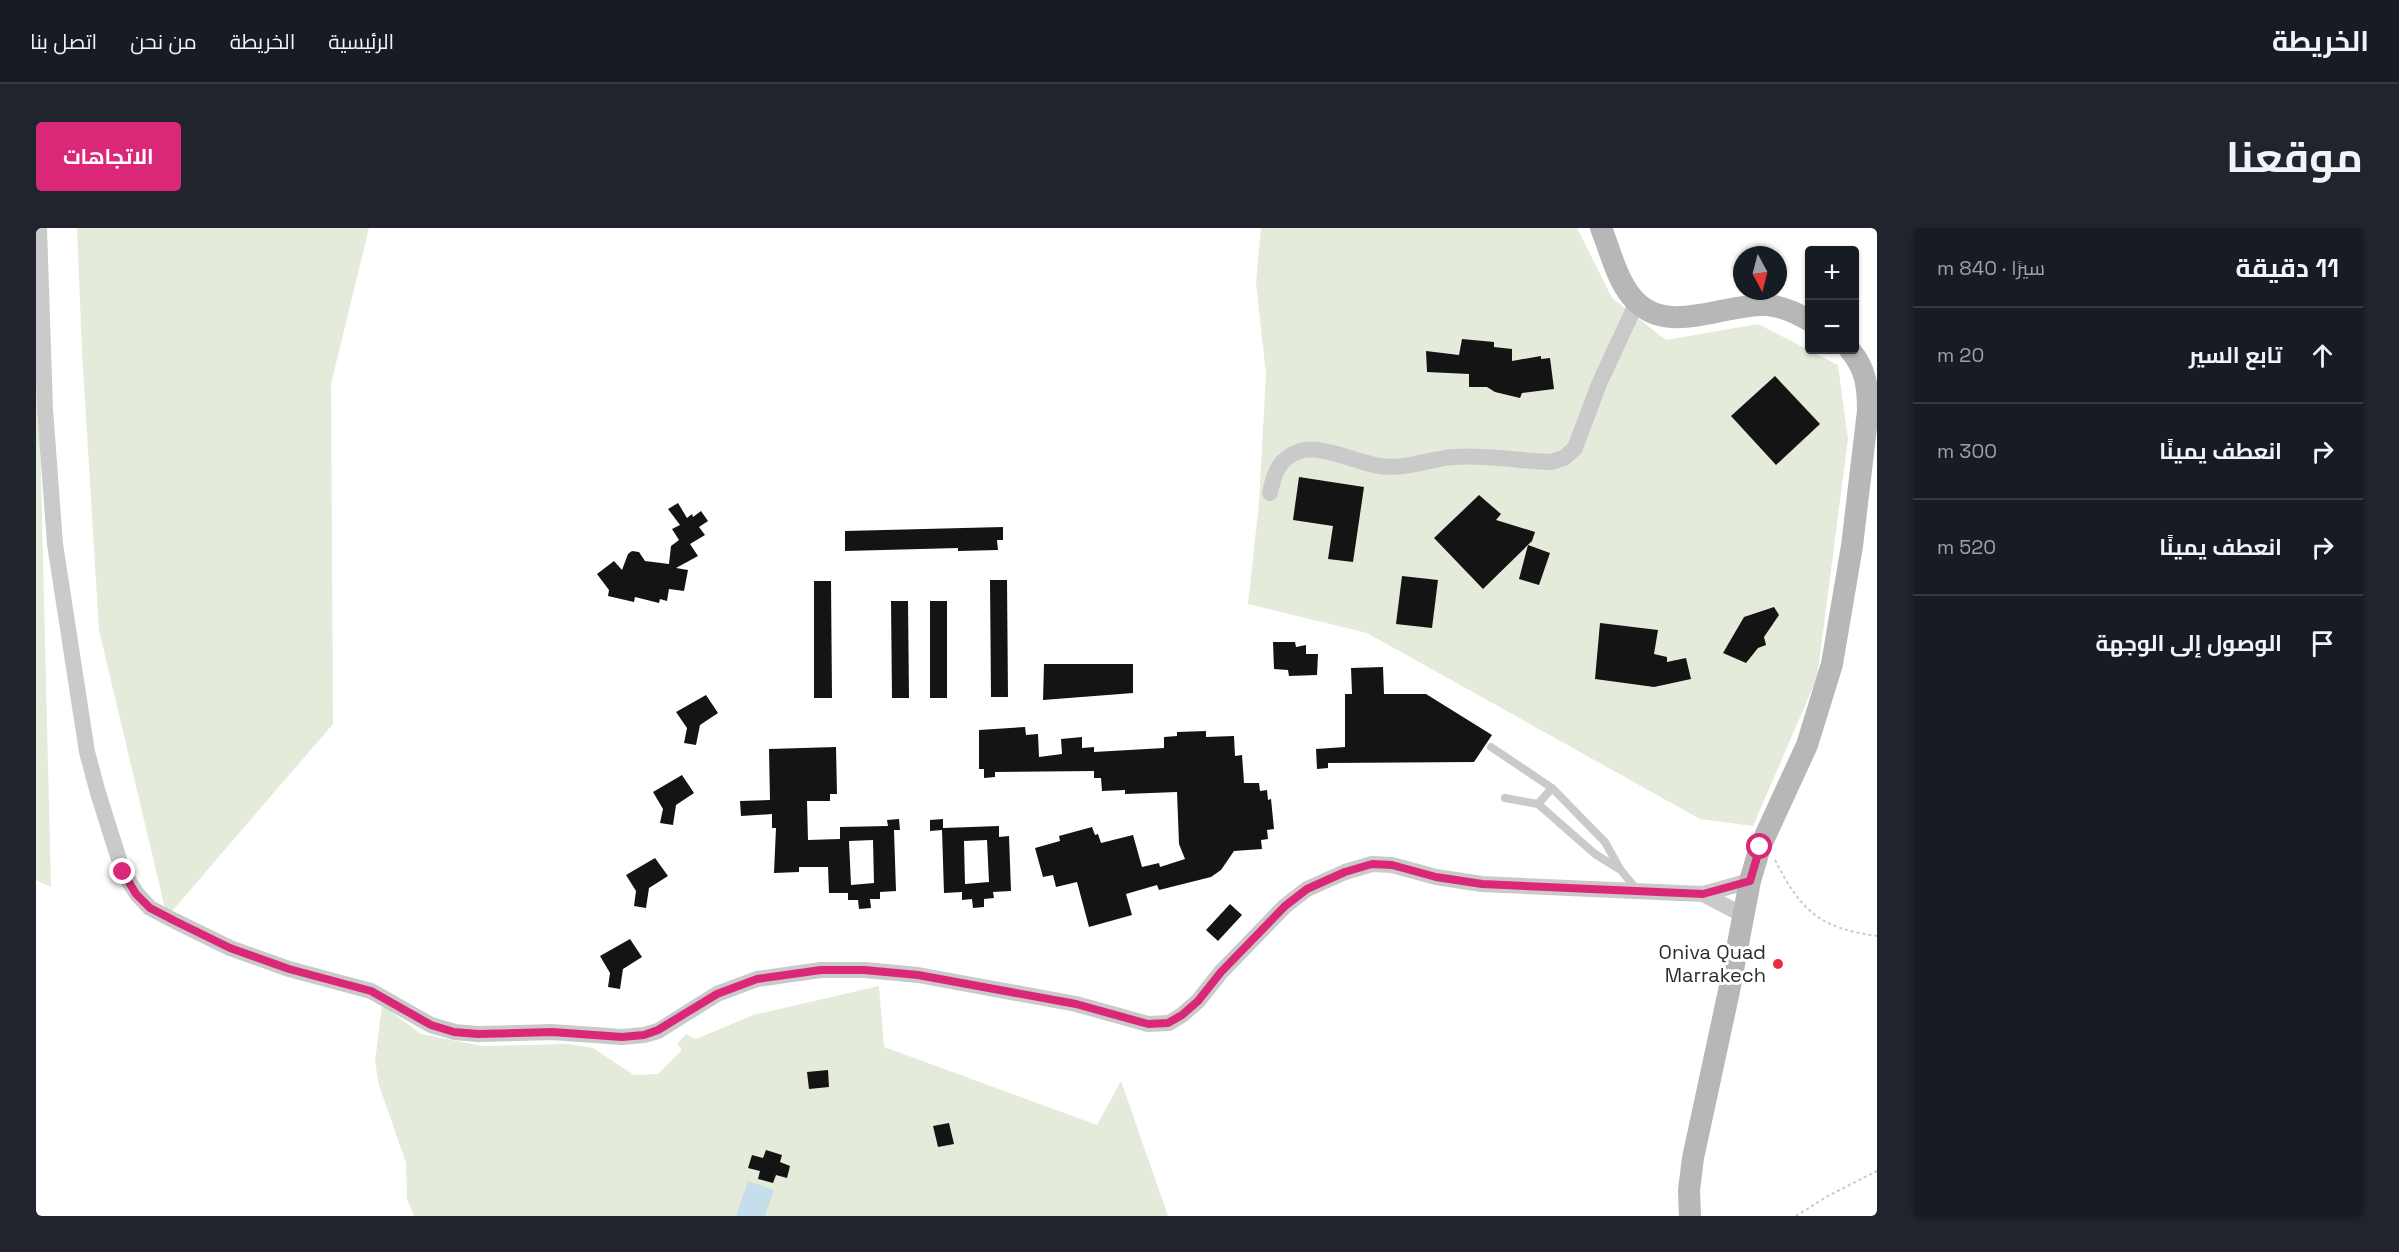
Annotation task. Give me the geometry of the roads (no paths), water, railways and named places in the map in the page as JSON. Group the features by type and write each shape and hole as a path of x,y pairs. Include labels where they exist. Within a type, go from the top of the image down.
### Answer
{"street":[{"path":"39,228 50,497 87,752 123,872 136,894 150,908 230,948 289,969 371,991 431,1025 454,1032 478,1034 552,1032 622,1037 644,1035 658,1030 717,994 757,979 821,970 864,970 918,975 1057,1000 1148,1024 1168,1023 1182,1015 1285,906 1307,889 1345,872 1372,864 1392,865 1460,882 1703,894 1750,881"},
{"path":"1601,228 1631,296 1659,315 1682,318 1738,306 1769,305 1796,313 1805,319"},
{"path":"1270,493 1274,471 1283,460 1303,449 1381,466 1401,467 1455,456 1550,462 1563,458 1575,448 1599,384 1637,302"},
{"path":"1690,1216 1689,1190 1693,1158 1750,881 1764,838 1807,745 1832,664 1841,618 1868,411 1868,385 1860,362 1853,354"},
{"path":"1703,894 1743,915"}],"lane":[{"path":"1491,747 1552,788 1605,842 1620,869 1637,891"},
{"path":"1538,804 1552,788"},
{"path":"1505,798 1538,804 1595,854 1620,869"}],"water":[{"path":"748,1181 774,1190 765,1216 736,1216"}],"place":[{"name":"Oniva Quad Marrakech","path":"1778,964"}]}
